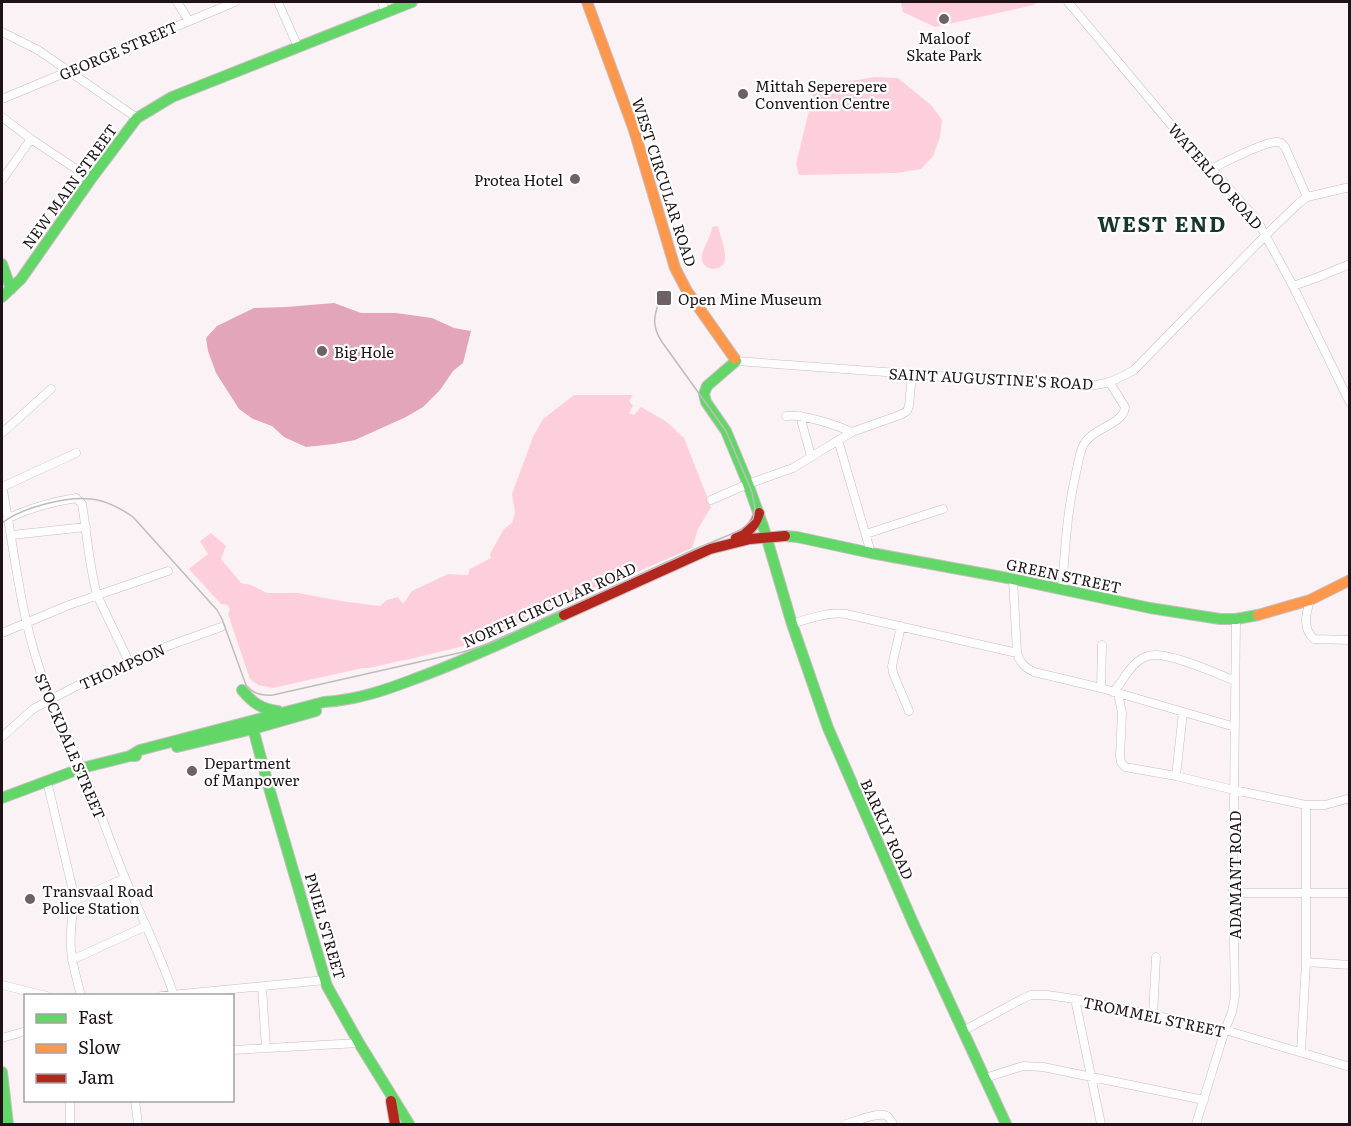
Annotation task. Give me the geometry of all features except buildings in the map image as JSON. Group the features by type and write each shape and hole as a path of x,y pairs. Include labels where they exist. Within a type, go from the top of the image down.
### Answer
{"street":[{"path":"177,2 189,21"},
{"name":"GEORGE STREET","path":"2,99 189,21 219,5 235,2"},
{"path":"278,2 298,47"},
{"path":"2,32 38,50 137,118 172,97 298,47 384,7 412,2"},
{"name":"WEST CIRCULAR ROAD","path":"587,2 632,124 675,268 687,291 736,361"},
{"name":"WATERLOO ROAD","path":"1068,2 1188,145 1257,220 1293,286 1350,403"},
{"path":"2,117 91,179"},
{"name":"NEW MAIN STREET","path":"7,293 21,279 137,118"},
{"path":"2,180 31,139"},
{"path":"1211,169 1244,153 1278,142 1285,147 1307,197"},
{"name":"SAINT AUGUSTINE'S ROAD","path":"736,361 1076,386 1110,383 1134,370 1266,235 1307,197 1350,187"},
{"path":"2,264 7,293"},
{"path":"1293,286 1350,264"},
{"path":"2,279 7,293"},
{"name":"BARKLY ROAD","path":"736,361 710,382 704,391 704,398 726,431 759,513 792,624 828,728 914,925 1006,1125"},
{"path":"711,500 748,484 782,473 852,432 907,411 912,374"},
{"path":"1062,589 1068,512 1082,447 1089,438 1119,419 1125,411 1125,407 1110,383"},
{"path":"2,433 51,389"},
{"path":"786,416 800,416 836,425 852,432"},
{"path":"800,416 811,456"},
{"path":"838,440 871,553"},
{"path":"2,487 76,453"},
{"name":"STOCKDALE STREET","path":"2,487 16,576 37,662 174,994"},
{"path":"7,519 33,508 70,499 76,498 82,504 97,595 129,662"},
{"path":"866,534 943,509"},
{"path":"708,549 748,532 754,527 759,513"},
{"path":"8,531 86,527"},
{"name":"GREEN STREET","path":"767,537 804,538 1150,608 1220,619 1236,619 1271,612 1310,600 1350,580"},
{"name":"NORTH CIRCULAR ROAD","path":"252,725 288,711 375,693 449,666 708,549 767,537"},
{"path":"2,633 97,595 168,570"},
{"path":"1013,579 1017,653 1019,661 1025,668 1235,727"},
{"path":"1310,600 1305,626 1308,634 1314,639 1350,640"},
{"path":"792,624 834,613 846,614 1017,653"},
{"name":"ADAMANT ROAD","path":"1196,1125 1235,996 1233,893 1236,619"},
{"path":"901,626 892,666 909,711"},
{"name":"THOMPSON","path":"2,737 26,714 102,673 170,644 221,627"},
{"path":"1101,688 1102,645"},
{"path":"1236,681 1172,657 1146,656 1134,664 1116,692 1122,713 1119,756 1122,765 1306,805 1325,805 1350,798"},
{"path":"242,690 253,703 261,708 288,711"},
{"name":"NORTH CIRCULAR ROAD","path":"252,725 334,707 345,701"},
{"path":"1176,776 1183,712"},
{"path":"2,798 82,768 130,756 142,756 252,725"},
{"name":"PNIEL STREET","path":"252,725 325,980 334,1000 409,1125"},
{"path":"47,781 74,901 70,947 80,994"},
{"path":"1300,1052 1306,962 1306,805"},
{"path":"74,901 125,878"},
{"path":"1233,893 1350,893"},
{"path":"72,960 146,926"},
{"path":"1153,1016 1156,957"},
{"path":"1306,962 1350,965"},
{"path":"185,994 325,980"},
{"path":"2,985 39,994"},
{"path":"262,987 266,1048"},
{"name":"TROMMEL STREET","path":"963,1031 1031,995 1047,995 1225,1030 1350,1067"},
{"path":"1075,999 1101,1125"},
{"path":"2,1038 24,1032"},
{"path":"234,1050 359,1043"},
{"path":"985,1078 1030,1065 1043,1066 1091,1078 1204,1100"},
{"path":"377,1071 389,1094 395,1125"},
{"path":"2,1072 3,1097 8,1125"},
{"path":"70,1102 70,1125"},
{"path":"135,1102 138,1125"},
{"path":"846,1125 883,1114 889,1117 893,1125"}],"shaded area":[{"name":"Maloof Skate Park","path":"901,2 1037,2 1034,5 935,27 903,12"},
{"path":"875,77 898,78 932,106 942,120 940,137 933,156 921,169 897,173 799,175 796,164 814,90"},
{"path":"718,226 725,259 721,266 714,269 703,263 702,255 712,227"},
{"path":"334,303 361,313 396,313 432,318 454,328 471,331 463,363 453,371 440,390 423,407 355,440 306,447 284,437 272,426 253,419 239,409 216,373 206,338 217,326 254,308"},
{"path":"574,395 633,395 629,401 633,406 629,413 634,415 641,407 667,422 684,438 711,507 698,529 692,548 472,644 273,688 258,685 250,679 228,614 230,609 227,605 221,604 189,569 208,554 200,541 211,533 226,546 221,559 241,583 267,593 298,593 380,606 387,600 398,597 403,604 412,591 448,574 468,575 470,569 491,558 490,554 504,529 512,523 515,513 512,494 533,437 543,419"}],"tram line":[{"path":"2,523 20,512 69,499 102,501 129,514 217,610 246,685 261,695 273,695 463,652 490,643 741,530 753,519 755,508 752,492 726,431 658,335 655,317 662,291"}],"traffic: fast":[{"path":"2,297 21,279 137,118 172,97 412,2"},
{"path":"2,264 11,289"},
{"path":"735,359 736,361 707,386 704,394 706,402 726,431 748,484 792,624 828,728 914,925 1006,1124"},
{"path":"785,536 1013,579 1150,608 1220,619 1258,615"},
{"path":"130,756 140,750 324,702 360,697 383,690 454,664 564,615"},
{"path":"242,690 258,705 278,711"},
{"path":"177,747 316,711"},
{"path":"251,721 327,986 409,1124"},
{"path":"2,798 82,768 136,756"},
{"path":"2,1072 8,1124"}],"traffic: slow":[{"path":"587,2 634,130 675,268 687,291 735,359"},
{"path":"1258,615 1310,600 1350,580"}],"traffic: jam":[{"path":"736,538 750,528 759,513"},
{"path":"564,615 710,549 750,539 785,536"},
{"path":"391,1101 395,1124"}],"place":[{"name":"Maloof Skate Park","path":"944,19"},
{"name":"Mittah Seperepere Convention Centre","path":"743,94"},
{"name":"Protea Hotel","path":"575,179"},
{"name":"Open Mine Museum","path":"664,298"},
{"name":"Big Hole","path":"322,351"},
{"name":"Department of Manpower","path":"192,771"},
{"name":"Transvaal Road Police Station","path":"30,899"}],"district":[{"name":"WEST END","path":"1162,222"}]}
